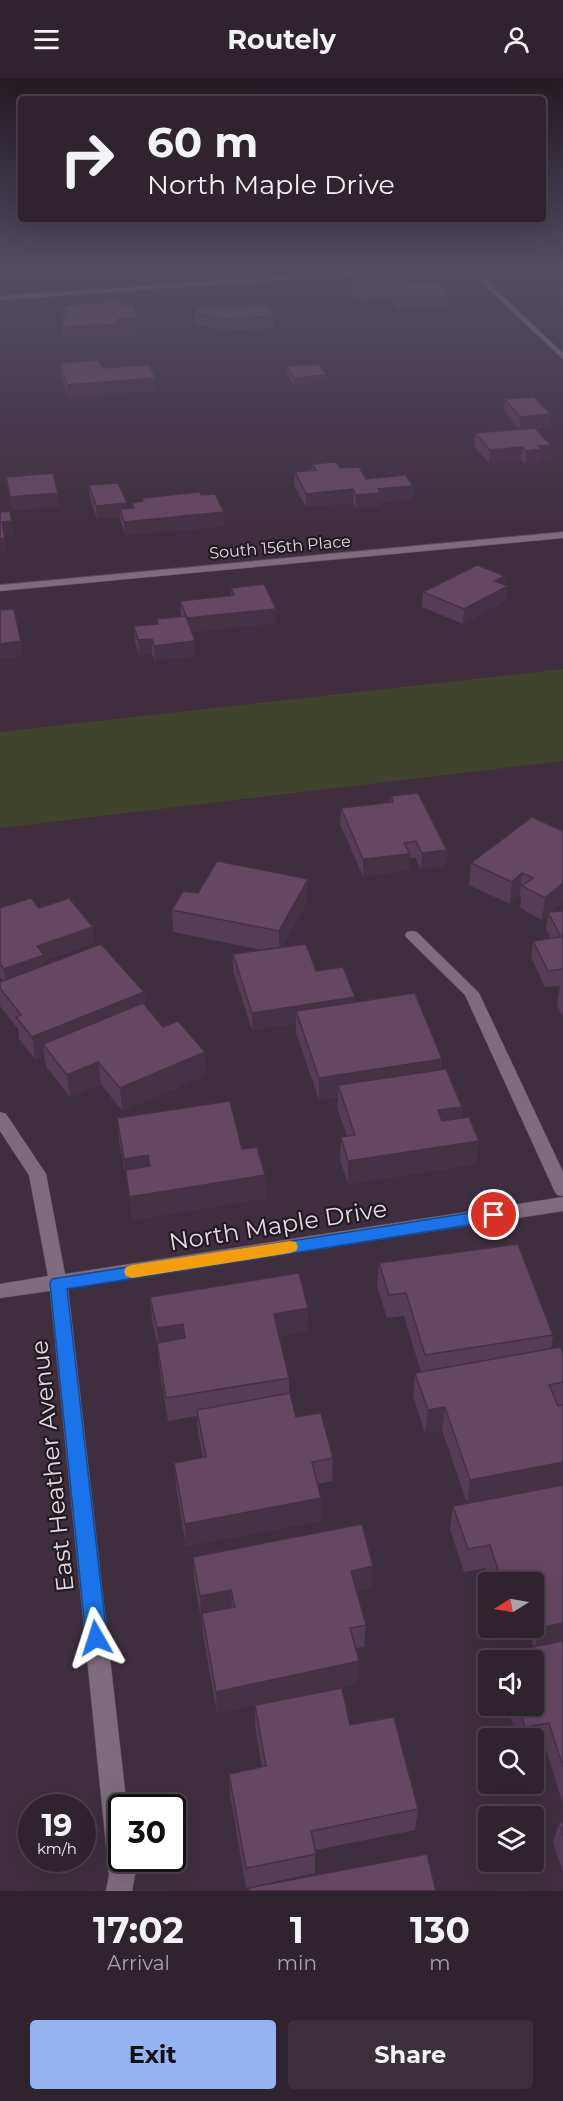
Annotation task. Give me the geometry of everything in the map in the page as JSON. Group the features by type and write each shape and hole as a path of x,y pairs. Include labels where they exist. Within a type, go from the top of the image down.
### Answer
{"street":[{"name":"South 156th Place","path":"0,588 563,535"},
{"path":"412,934 471,993 563,1190"},
{"name":"East Heather Avenue","path":"0,1118 37,1174 58,1283 122,1875 118,1891"},
{"name":"North Maple Drive","path":"0,1291 563,1204"}],"green space":[{"path":"563,669 563,761 0,828 0,732"}],"building":[{"path":"99,360 102,368 150,365 155,378 67,385 60,363"},
{"path":"319,364 327,375 294,378 286,366"},
{"path":"534,397 551,414 520,417 505,399"},
{"path":"535,428 551,445 538,446 542,449 526,451 523,447 490,450 475,433"},
{"path":"336,462 340,468 359,467 366,479 406,475 413,486 378,489 380,493 356,495 353,489 306,494 295,472 316,470 312,464"},
{"path":"53,473 58,493 10,497 6,477"},
{"path":"118,483 127,503 96,506 89,485"},
{"path":"200,492 201,495 215,494 224,512 124,522 120,509 134,508 132,503 143,501 142,498"},
{"path":"10,511 12,521 2,522 5,538 0,539 0,512"},
{"path":"477,565 505,576 495,581 508,586 464,609 423,592"},
{"path":"264,584 276,609 187,618 180,601 234,595 231,588"},
{"path":"14,609 21,641 0,644 0,610"},
{"path":"186,616 195,641 154,646 152,639 138,640 134,626 158,624 157,619"},
{"path":"418,793 447,850 422,853 416,841 404,843 410,854 363,859 341,808 393,802 391,796"},
{"path":"532,817 563,831 563,883 545,898 522,886 533,878 522,873 512,882 471,863"},
{"path":"217,861 308,879 279,931 172,910 183,891 198,893"},
{"path":"31,898 39,908 69,898 93,927 37,946 44,955 4,969 0,964 0,908"},
{"path":"563,911 563,969 548,971 533,941 561,937 548,912"},
{"path":"101,944 144,992 32,1037 16,1017 21,1015 0,988 0,982"},
{"path":"306,944 316,971 343,967 355,997 252,1013 233,954"},
{"path":"415,993 442,1059 319,1078 296,1011"},
{"path":"143,1003 163,1027 178,1021 205,1052 120,1088 98,1062 67,1075 43,1044"},
{"path":"446,1069 462,1107 438,1110 442,1121 469,1117 479,1141 348,1161 341,1137 355,1135 338,1085"},
{"path":"230,1101 242,1149 257,1147 265,1175 129,1197 126,1170 150,1166 148,1155 124,1159 117,1118"},
{"path":"518,1244 553,1335 425,1355 406,1293 389,1295 379,1263"},
{"path":"299,1273 308,1308 274,1314 289,1378 166,1398 157,1343 185,1338 183,1324 157,1328 150,1297"},
{"path":"560,1347 563,1353 563,1382 549,1385 558,1406 563,1405 563,1462 470,1480 445,1407 428,1410 415,1373"},
{"path":"290,1393 296,1417 321,1413 333,1458 312,1462 321,1498 185,1524 174,1463 206,1457 197,1410"},
{"path":"563,1485 563,1623 544,1627 544,1572 499,1572 490,1545 468,1549 453,1506"},
{"path":"362,1524 373,1566 351,1571 366,1625 350,1628 359,1661 216,1692 202,1613 235,1607 231,1590 200,1596 193,1557"},
{"path":"563,1641 563,1767 549,1723 525,1727 521,1716 544,1716 544,1650 517,1650"},
{"path":"342,1688 350,1725 394,1717 418,1809 311,1831 316,1854 246,1868 229,1774 266,1766 255,1705"},
{"path":"563,1822 563,1836 559,1823"},
{"path":"427,1854 436,1891 249,1891 249,1888"}],"slow traffic":[{"path":"132,1272 290,1247"}],"route":[{"path":"96,1638 58,1283 494,1215"}]}
